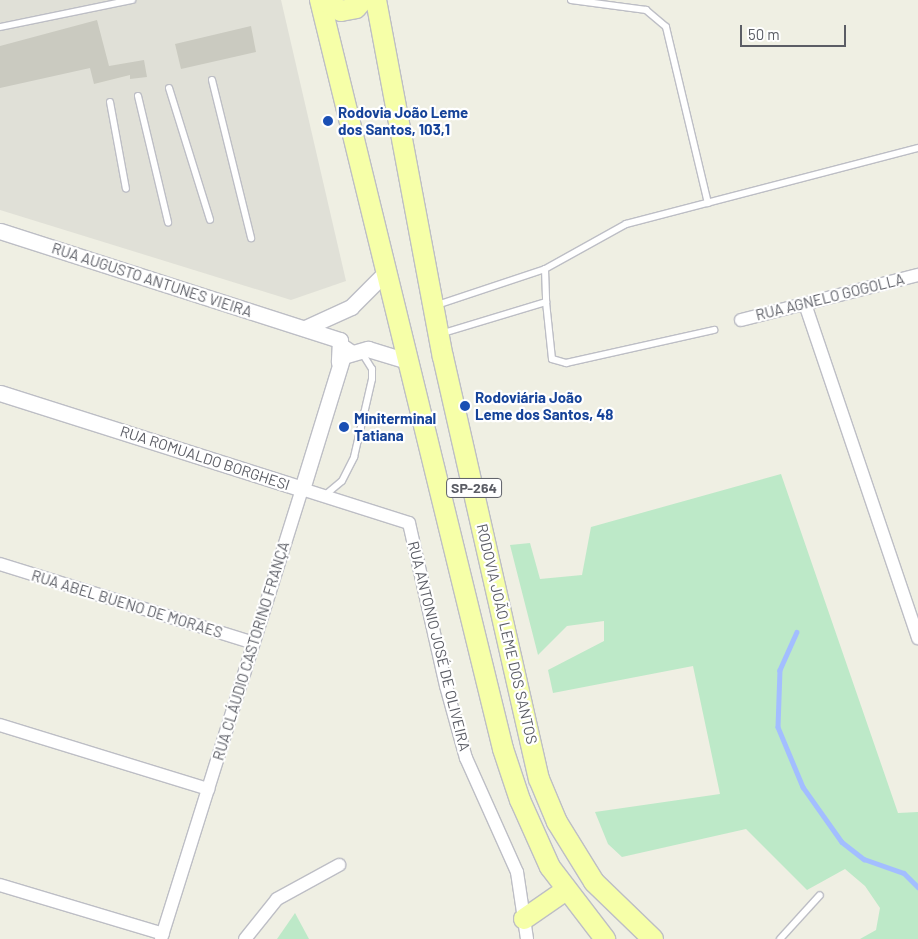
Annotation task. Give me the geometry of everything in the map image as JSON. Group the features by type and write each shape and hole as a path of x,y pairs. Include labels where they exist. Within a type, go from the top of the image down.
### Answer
{"main road":[{"path":"321,0 341,11 356,8 363,0"},
{"name":"RODOVIA JOÃO LEME DOS SANTOS","path":"321,0 405,360 441,483 504,748 520,800 550,867 605,939"},
{"name":"RODOVIA JOÃO LEME DOS SANTOS","path":"376,0 433,306 539,779 558,822 594,882 653,939"},
{"path":"524,919 566,890"}],"street":[{"name":"RUA AUGUSTO ANTUNES VIEIRA","path":"0,231 340,340"},
{"path":"305,328 352,307 384,274"},
{"name":"RUA AGNELO GOGOLLA","path":"741,320 918,275"},
{"path":"805,304 918,638"},
{"name":"RUA CLÁUDIO CASTORINO FRANÇA","path":"162,936 302,489 339,362 340,340"},
{"path":"339,362 362,349 405,360"},
{"name":"RUA ROMUALDO BORGHESI","path":"0,393 409,523"},
{"name":"RUA ANTONIO JOSÉ DE OLIVEIRA","path":"409,523 464,749 517,872 527,939"},
{"name":"RUA ABEL BUENO DE MORAES","path":"0,564 253,643"},
{"path":"0,725 208,789"},
{"path":"245,939 277,899 339,866"},
{"path":"0,885 162,936"}],"lane":[{"path":"0,27 132,0"},
{"path":"571,0 646,10 666,27 708,203"},
{"path":"212,80 251,238"},
{"path":"170,88 210,220"},
{"path":"138,96 168,222"},
{"path":"110,102 126,189"},
{"path":"433,306 545,269 626,224 918,148"},
{"path":"545,269 546,302 552,359 557,362 714,330"},
{"path":"439,334 546,302"},
{"path":"324,496 342,481 354,457 372,379 372,369 362,349 340,340"},
{"path":"780,939 820,895"}],"shaded area":[{"path":"0,0 281,0 346,281 291,300 0,210"}],"green space":[{"path":"781,474 898,813 918,812 918,939 860,939 876,930 880,908 865,886 845,869 807,890 746,829 622,857 608,844 595,812 720,794 693,666 553,693 548,670 604,641 604,621 567,626 538,655 510,545 530,543 540,579 582,575 591,527"},
{"path":"295,913 309,939 277,939"}],"building":[{"path":"97,20 109,66 144,60 147,77 130,79 130,75 94,84 90,68 0,88 0,46"},
{"path":"251,26 256,52 181,69 175,44"}],"waterway":[{"path":"797,632 780,670 778,727 803,787 842,842 864,859 904,873 918,887"}],"place":[{"name":"Rodovia João Leme dos Santos, 103,1","path":"328,121"},
{"name":"Rodoviária João Leme dos Santos, 48","path":"465,406"},
{"name":"Miniterminal Tatiana","path":"344,427"}]}
